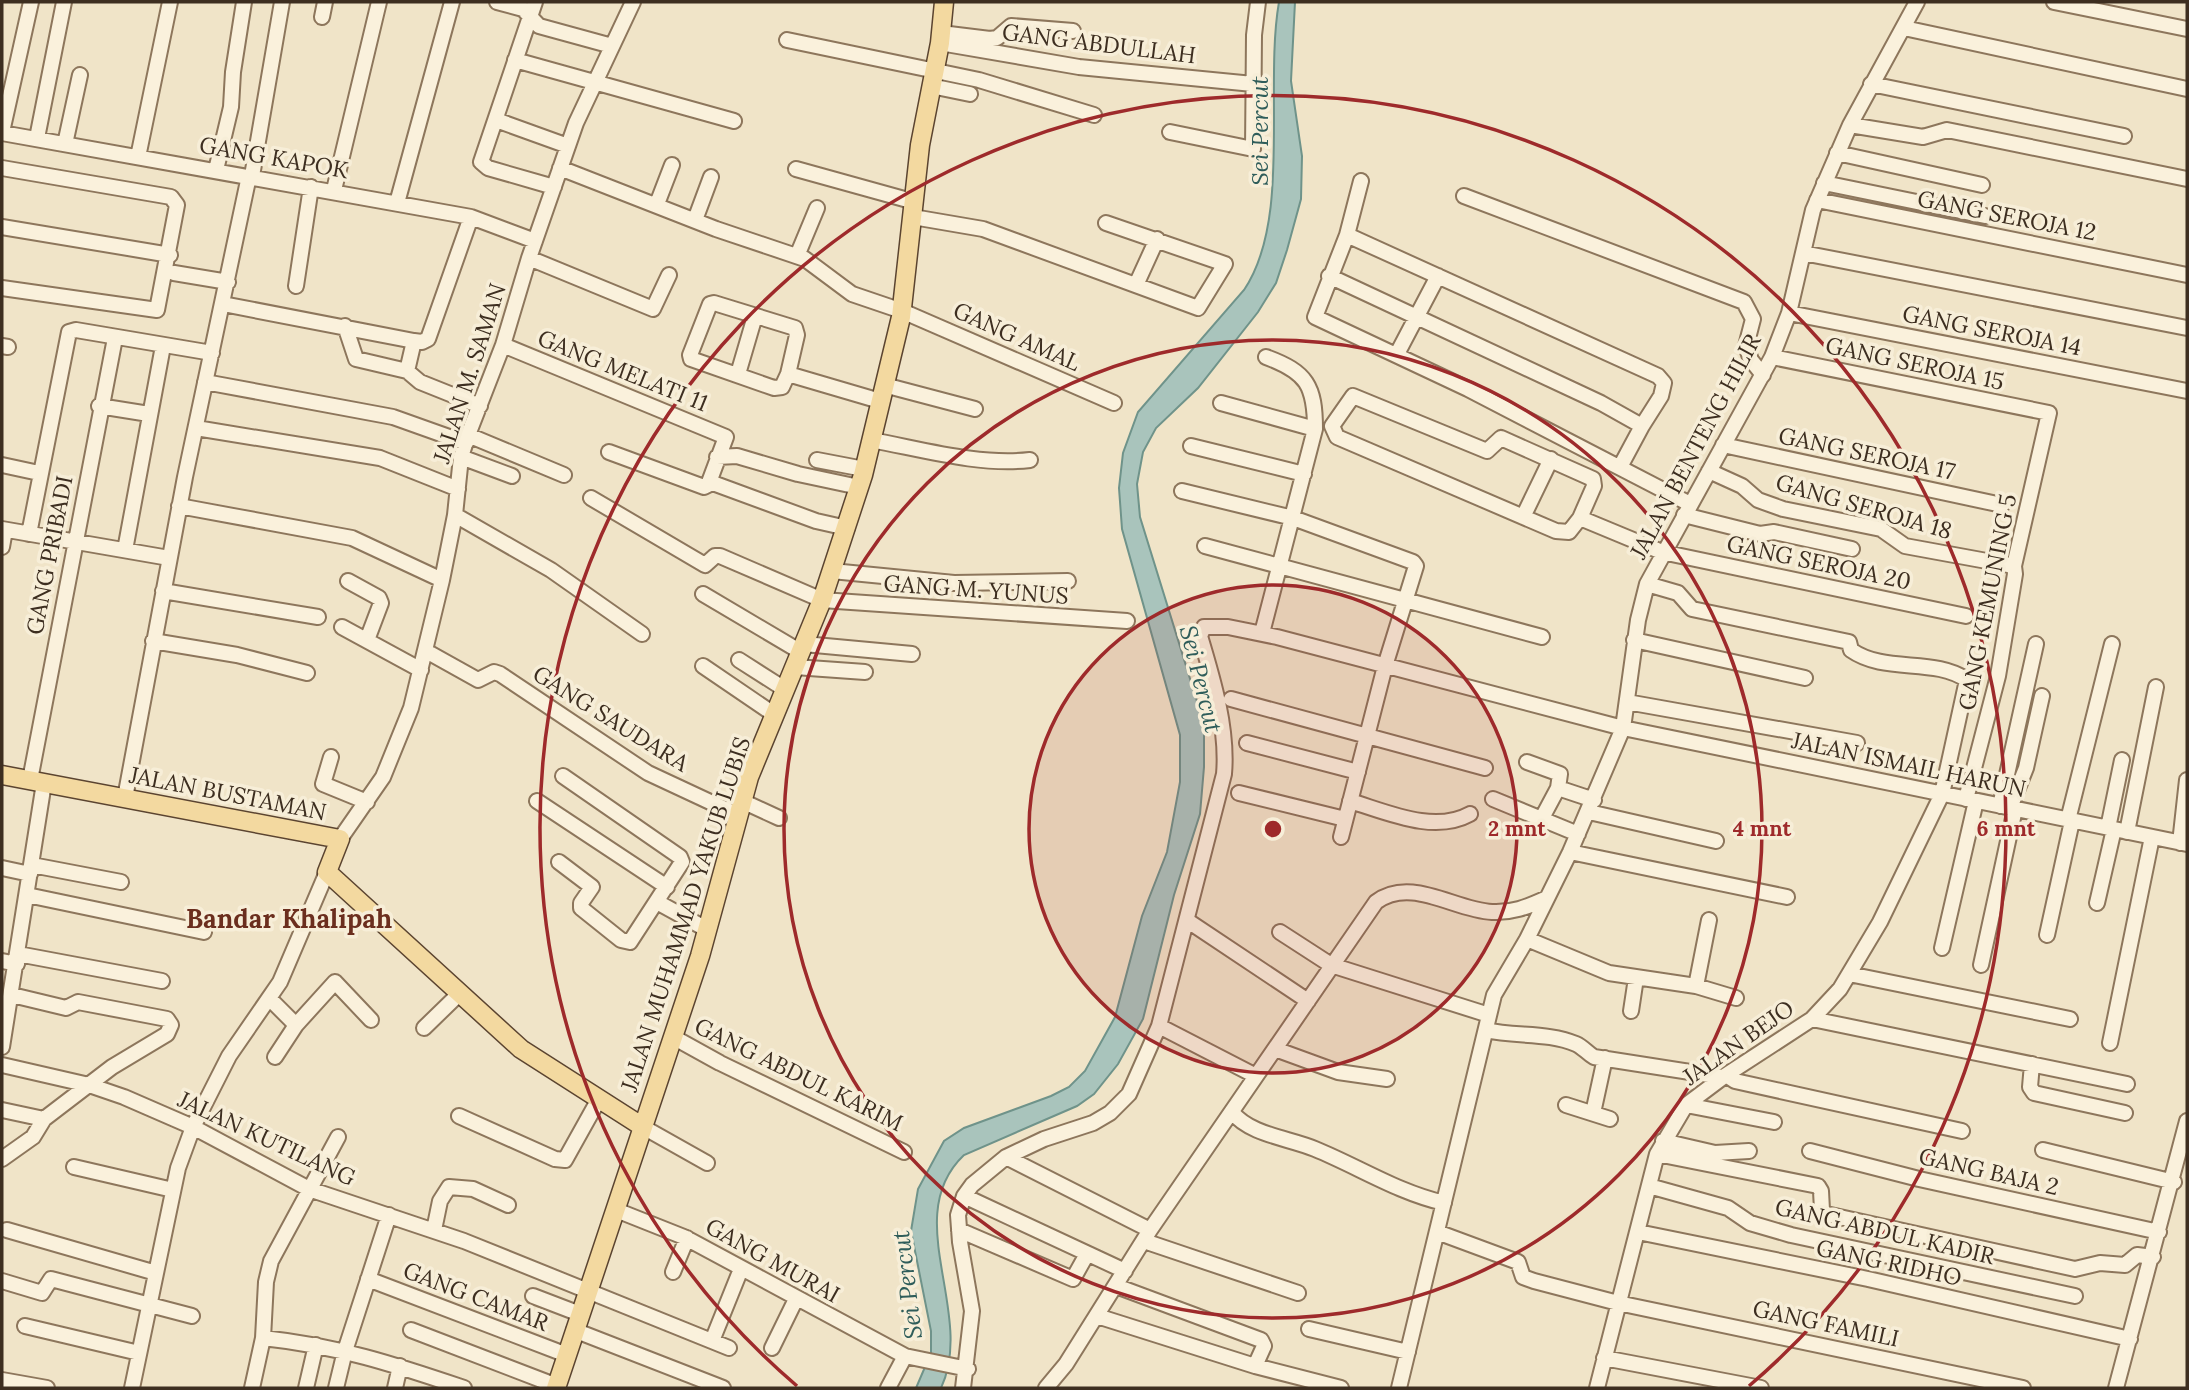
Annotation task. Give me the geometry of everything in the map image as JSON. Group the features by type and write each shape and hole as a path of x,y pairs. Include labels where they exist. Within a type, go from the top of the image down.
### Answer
{"main road":[{"name":"JALAN MUHAMMAD YAKUB LUBIS","path":"556,1387 708,930 749,776 822,600 859,487 902,311 920,145 941,38 944,2"},
{"name":"JALAN BUSTAMAN","path":"2,775 340,839 327,872"},
{"path":"327,872 521,1049 643,1127"}],"street":[{"path":"2,133 31,2"},
{"path":"37,138 64,2"},
{"path":"138,157 170,2"},
{"path":"216,170 231,107 234,64 244,2"},
{"path":"125,798 179,506 251,176 282,2"},
{"path":"322,17 325,2"},
{"path":"334,190 379,2"},
{"path":"397,203 452,2"},
{"path":"498,2 523,9 539,26 612,46"},
{"path":"535,2 481,162 488,168 554,187"},
{"name":"JALAN M. SAMAN","path":"340,839 383,777 398,740 426,651 455,515 465,445 503,345 529,258 568,146 594,82 633,2"},
{"path":"1170,132 1253,149 1253,84 1258,2"},
{"name":"JALAN BENTENG HILIR","path":"1399,1388 1489,1014 1498,985 1527,939 1570,852 1622,727 1634,640 1647,584 1662,552 1772,357 1789,313 1817,200 1850,125 1917,2"},
{"path":"2054,2 2187,29"},
{"path":"941,38 998,38 1011,26 1073,31"},
{"path":"1904,28 2187,89"},
{"name":"GANG ABDULLAH","path":"941,38 1079,67 1253,84"},
{"path":"787,40 932,78 970,94"},
{"path":"515,60 734,121"},
{"path":"65,144 79,75"},
{"path":"932,78 979,80 1094,115"},
{"path":"1871,84 2124,136"},
{"path":"496,120 568,146"},
{"path":"1850,125 1923,137 1947,130 2187,179"},
{"name":"GANG KAPOK","path":"2,133 334,190 471,217 535,241"},
{"path":"1837,153 1982,185"},
{"path":"657,204 671,165"},
{"name":"GANG AMAL","path":"560,168 797,256 852,294 902,311 1114,403"},
{"path":"2,169 171,197 177,205 160,304 151,311 2,288"},
{"path":"796,169 914,209 984,229 1198,308 1225,264 1106,223"},
{"path":"695,220 711,177"},
{"path":"1361,181 1347,235 1315,317 1397,354 1620,467 1687,509 1760,534 1774,532 1852,549"},
{"path":"1824,183 1985,216"},
{"path":"296,286 311,187"},
{"path":"1464,196 1744,302 1753,319 1746,346 1751,360 1763,375"},
{"name":"GANG SEROJA 12","path":"1817,200 2187,275"},
{"path":"797,256 817,208"},
{"path":"223,304 422,342 428,338 471,217"},
{"path":"2,228 170,255"},
{"path":"1347,235 1662,380 1661,396 1620,467"},
{"path":"1136,285 1157,239"},
{"path":"1803,253 2187,328"},
{"path":"529,258 653,309 669,275"},
{"path":"174,273 228,282"},
{"path":"1329,276 1418,315 1601,403 1642,426"},
{"path":"1397,354 1438,276"},
{"path":"714,303 797,331 788,374 778,388 693,360 690,355 710,304 714,303"},
{"name":"GANG SEROJA 14","path":"1789,313 2187,391"},
{"path":"737,374 755,316"},
{"path":"345,326 356,359 407,371 420,382 480,407"},
{"path":"29,534 67,334 76,330 212,353"},
{"name":"GANG PRIBADI","path":"2,1047 12,995 12,960 31,870 37,782 74,542 99,406 115,338"},
{"path":"407,371 414,341"},
{"name":"GANG MELATI 11","path":"503,345 726,437 717,457"},
{"path":"125,551 163,346"},
{"name":"GANG SEROJA 15","path":"1772,357 2049,413"},
{"path":"1262,633 1315,429 1313,397 1302,376 1287,365 1266,358"},
{"path":"788,374 975,409"},
{"path":"205,382 393,417 465,445 564,475"},
{"path":"1357,396 1487,451 1501,438 1551,459 1593,479 1594,486 1580,518 1574,529 1564,533 1337,437 1332,426 1349,398 1357,396"},
{"path":"1221,403 1315,429"},
{"path":"99,406 149,414"},
{"name":"GANG KEMUNING 5","path":"1942,948 1998,676 2015,574 2014,566 2049,413"},
{"path":"195,428 380,458 458,489"},
{"path":"871,440 981,458 1014,462 1030,460"},
{"path":"465,445 512,476"},
{"name":"GANG SEROJA 17","path":"1723,445 2002,505"},
{"path":"1191,446 1304,474"},
{"path":"609,452 700,486 710,482 717,457 737,456 798,474 859,487"},
{"path":"1523,517 1551,459"},
{"path":"817,460 864,469"},
{"path":"2,465 39,473"},
{"name":"GANG SEROJA 18","path":"1709,471 1742,486 1758,500 1783,509 1881,529 1905,546 2014,566"},
{"path":"710,482 804,517 847,528"},
{"path":"1182,491 1293,518 1413,562 1416,570 1385,666 1341,837"},
{"name":"GANG M. YUNUS","path":"591,498 705,565 715,556 720,556 822,600 1127,621"},
{"path":"179,506 352,538 442,580"},
{"path":"455,515 551,570 642,634"},
{"name":"GANG SEROJA 20","path":"1580,518 1662,552 1966,616"},
{"path":"2,547 3,529 169,558"},
{"path":"1205,546 1542,637"},
{"path":"832,571 954,583 1068,581"},
{"path":"348,581 379,598 381,603 367,640"},
{"name":"JALAN BEJO","path":"1597,1388 1660,1148 1686,1105 1724,1076 1812,1019 1849,974 1880,922 1942,794 1967,680 1932,669 1884,664 1863,658 1851,650 1849,642 1692,609 1678,593 1647,584"},
{"path":"163,591 318,617"},
{"path":"703,594 800,654 865,672"},
{"name":"JALAN ISMAIL HARUN","path":"1188,921 1210,823 1221,790 1226,751 1200,631 1209,625 1262,633 1622,727 2184,844"},
{"path":"342,627 421,670"},
{"path":"1634,640 1805,678"},
{"path":"153,641 237,655 307,673"},
{"path":"1981,965 2035,644"},
{"path":"2047,935 2070,820 2112,644"},
{"name":"GANG SAUDARA","path":"426,651 478,680 494,672 500,674 648,773 740,808 779,818"},
{"path":"800,654 912,654"},
{"path":"739,660 786,690"},
{"path":"703,666 775,715"},
{"path":"2097,903 2156,687"},
{"path":"2009,808 2026,768 2042,696"},
{"path":"1231,699 1485,768"},
{"path":"1627,702 1857,743"},
{"path":"1247,743 1358,772"},
{"path":"331,757 323,784 366,802"},
{"path":"2116,830 2122,760"},
{"path":"1527,762 1560,774 1558,788 1542,818"},
{"path":"559,862 592,887 581,903 582,908 627,942 632,941 682,862 563,776"},
{"path":"2184,844 2187,779"},
{"path":"1558,788 1591,806 1716,841"},
{"path":"1239,793 1345,819"},
{"path":"1493,799 1578,834"},
{"path":"537,801 667,887"},
{"path":"1350,801 1399,816 1439,822 1452,822 1470,814"},
{"path":"2110,1043 2152,837"},
{"path":"1570,852 1787,897"},
{"path":"2,868 121,882"},
{"path":"132,1388 173,1189 193,1127 229,1056 270,999 288,967 327,872"},
{"path":"1046,1388 1097,1316 1147,1235 1365,914 1386,895 1396,891 1490,912 1521,909 1545,899"},
{"path":"27,895 204,932"},
{"path":"657,902 708,930"},
{"path":"1696,986 1709,920"},
{"path":"964,1388 972,1311 959,1230 958,1214 964,1196 972,1185 1006,1157 1044,1139 1093,1123 1110,1113 1129,1094 1159,1026 1188,921 1308,1000"},
{"path":"1280,932 1331,965 1489,1014"},
{"path":"1527,939 1600,970 1696,986 1736,998"},
{"path":"12,960 162,981"},
{"path":"1849,974 2070,1019"},
{"path":"1630,1011 1636,978"},
{"path":"275,1057 296,1025 335,982 372,1020"},
{"path":"424,1028 459,994"},
{"path":"2,1158 33,1138 44,1118 112,1067 167,1034 171,1022 78,1002 66,1008 12,995"},
{"path":"270,999 296,1025"},
{"path":"1812,1019 2127,1084"},
{"path":"1159,1026 1256,1076"},
{"path":"1486,1030 1510,1035 1560,1038 1577,1044 1594,1057 1724,1076 1735,1081 1962,1130"},
{"name":"GANG ABDUL KARIM","path":"673,1037 720,1063 904,1152"},
{"path":"1275,1049 1338,1072 1387,1079"},
{"path":"1593,1113 1605,1058"},
{"path":"2032,1064 2030,1087 2034,1093 2125,1113"},
{"name":"JALAN KUTILANG","path":"2,1065 89,1085 193,1127 309,1189 434,1230 729,1348"},
{"path":"460,1116 555,1159 565,1160 599,1099"},
{"path":"1566,1105 1610,1119"},
{"path":"1686,1105 1774,1122"},
{"path":"2,1110 44,1118"},
{"path":"1232,1112 1246,1125 1313,1149 1395,1189 1444,1203"},
{"path":"2116,1388 2119,1337 2145,1256 2159,1232 2174,1182 2187,1121"},
{"path":"643,1127 706,1163"},
{"path":"252,1388 262,1338 268,1271 338,1138"},
{"path":"1660,1148 1715,1153 1749,1151"},
{"path":"1660,1148 1818,1186 1821,1191 1822,1210 1826,1214 2075,1269 2100,1263 2125,1265 2145,1256"},
{"path":"2043,1150 2174,1182"},
{"name":"GANG BAJA 2","path":"1810,1151 1919,1179 2159,1232"},
{"path":"1006,1157 1147,1235 1298,1293"},
{"path":"74,1167 173,1189"},
{"name":"GANG ABDUL KADIR","path":"1649,1186 1728,1208 1750,1223 1791,1235 2075,1296"},
{"path":"434,1230 440,1201 449,1187 473,1189 508,1205"},
{"path":"964,1196 1125,1271"},
{"name":"GANG MURAI","path":"616,1210 687,1238 907,1357 964,1368"},
{"path":"336,1388 345,1351 389,1215"},
{"path":"8,1230 156,1273"},
{"path":"959,1230 1073,1279 1087,1254"},
{"name":"GANG FAMILI","path":"1437,1232 1518,1262 1521,1274 1527,1278 1618,1303 2024,1388"},
{"name":"GANG RIDHO","path":"1638,1232 1868,1279 2119,1337"},
{"path":"673,1272 687,1238"},
{"path":"712,1341 741,1269"},
{"path":"2,1281 41,1293 51,1279 192,1316"},
{"name":"GANG CAMAR","path":"368,1279 567,1355"},
{"path":"1116,1286 1261,1340 1264,1346 1255,1366"},
{"path":"533,1296 577,1322 723,1388"},
{"path":"772,1348 796,1299"},
{"path":"1097,1316 1255,1366 1341,1388"},
{"path":"25,1326 139,1353"},
{"path":"1309,1329 1408,1352"},
{"path":"411,1330 556,1387"},
{"path":"262,1338 345,1351 464,1388"},
{"path":"306,1388 316,1345"},
{"path":"888,1388 907,1357"},
{"path":"1604,1358 1761,1388"},
{"path":"395,1388 400,1366"},
{"path":"2,1380 47,1388"}],"water":[{"name":"Sei Percut","path":"1279,2 1295,2 1291,81 1302,156 1301,199 1287,250 1276,283 1258,312 1198,388 1156,428 1143,452 1137,484 1140,517 1204,724 1200,814 1174,895 1143,1019 1118,1064 1094,1094 1077,1106 964,1155 946,1180 938,1207 937,1236 947,1298 949,1359 941,1388 916,1388 931,1353 931,1331 911,1231 918,1189 944,1141 964,1128 1051,1096 1069,1087 1085,1071 1115,1017 1142,916 1167,852 1180,782 1180,735 1122,529 1119,488 1123,453 1138,412 1244,290 1259,261 1268,227 1272,190 1275,36"}],"district":[{"name":"Bandar Khalipah","path":"289,918"}]}
